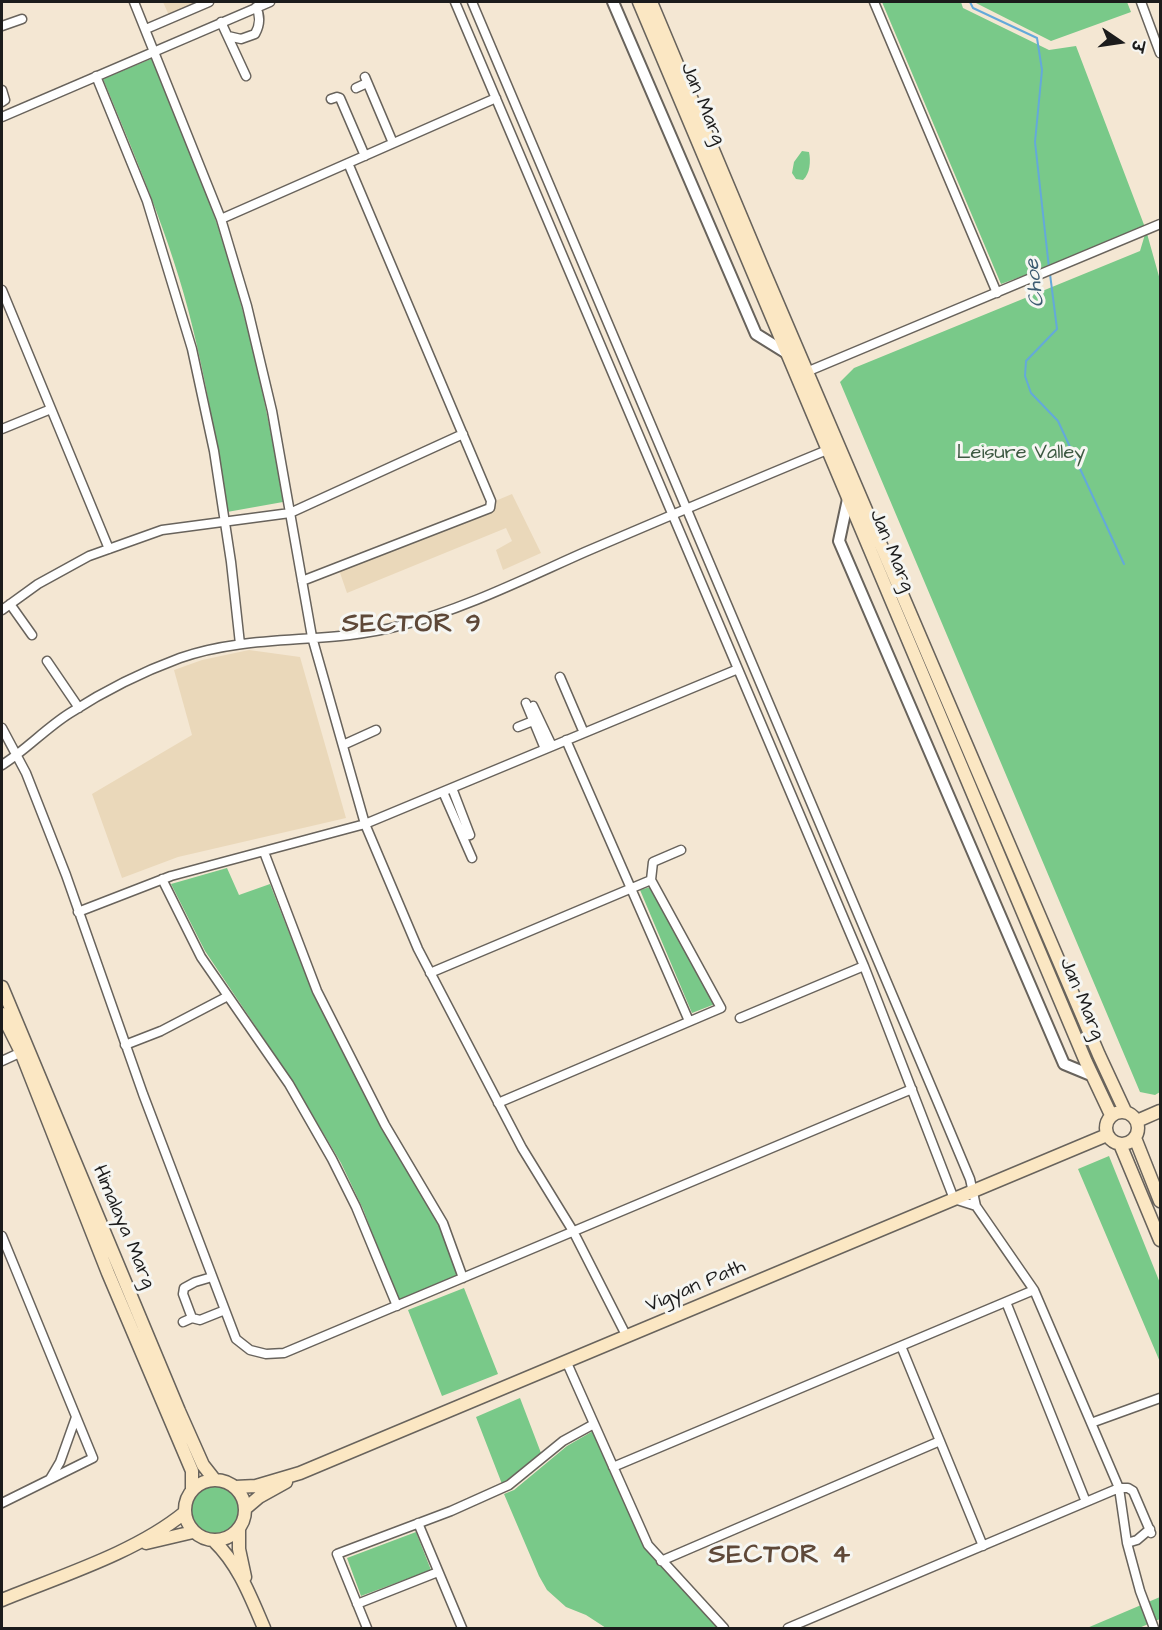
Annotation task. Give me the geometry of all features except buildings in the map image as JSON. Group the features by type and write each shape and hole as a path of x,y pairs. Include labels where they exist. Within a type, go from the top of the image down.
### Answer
{"main road":[{"name":"Jan Marg","path":"639,2 785,352 801,374"},
{"name":"Jan Marg","path":"651,2 801,374 1125,1112"},
{"name":"Jan Marg","path":"833,448 848,499 1111,1115"},
{"name":"Himalaya Marg","path":"2,987 108,1273 192,1471 192,1489"},
{"name":"Himalaya Marg","path":"2,1014 24,1051 202,1465 214,1479"},
{"path":"1137,1121 1161,1111"},
{"path":"1125,1112 1134,1116 1138,1127 1135,1138 1129,1143 1113,1142 1107,1135 1106,1122 1111,1115 1125,1112"},
{"name":"Vigyan Path","path":"236,1487 256,1486 300,1473 1107,1135"},
{"path":"1135,1138 1161,1201"},
{"path":"1120,1144 1161,1240"},
{"name":"Vigyan Path","path":"246,1508 259,1497 300,1473"},
{"path":"214,1479 226,1481 236,1487 243,1497 246,1508 244,1521 239,1528 228,1538 214,1541 204,1539 193,1532 184,1513 186,1500 192,1489 202,1482 214,1479"},
{"path":"128,1548 184,1513"},
{"path":"239,1528 239,1549 249,1593"},
{"path":"2,1600 128,1548 177,1534 193,1532"},
{"path":"214,1541 227,1554 249,1593 264,1629"}],"street":[{"path":"134,2 221,219 250,317 272,411 312,638 365,824 430,973 522,1148 573,1232 627,1337"},
{"path":"146,29 209,2"},
{"path":"2,117 270,2"},
{"path":"455,2 864,966 954,1199 976,1206"},
{"path":"472,2 936,1098 974,1192 976,1206 1034,1290 1119,1488 1127,1543 1140,1591 1154,1629"},
{"path":"613,2 756,334 785,352"},
{"path":"874,2 997,293"},
{"path":"1141,2 1161,52"},
{"path":"228,36 241,39 255,34 260,23 260,15 256,7"},
{"path":"2,26 22,19"},
{"path":"221,22 246,76"},
{"path":"96,76 147,201 192,349 214,451 231,562 240,644"},
{"path":"356,88 366,80 393,143"},
{"path":"2,90 6,100 2,102"},
{"path":"332,99 340,98 365,156"},
{"path":"221,219 496,98"},
{"path":"302,581 490,508 491,501 348,163"},
{"path":"801,374 1161,224"},
{"path":"2,290 109,549"},
{"path":"2,429 51,410"},
{"path":"2,610 38,584 89,556 162,530 290,513 463,434"},
{"path":"2,765 79,708 133,678 181,658 240,644 365,633 400,626 475,600 687,508 833,448"},
{"path":"848,499 839,541 1064,1064 1093,1076"},
{"path":"10,604 32,635"},
{"path":"47,661 79,708"},
{"path":"78,912 162,879 365,824 738,669"},
{"path":"561,676 584,733"},
{"path":"528,702 548,748 533,721 528,702"},
{"path":"518,727 533,721"},
{"path":"2,728 26,773 236,1339 250,1350 266,1354 284,1353 912,1089"},
{"path":"343,745 376,729"},
{"path":"566,740 689,1022"},
{"path":"452,788 470,835"},
{"path":"443,792 472,858"},
{"path":"651,880 653,862 681,850"},
{"path":"264,852 317,991 385,1125 443,1223 463,1278"},
{"path":"162,879 201,957 289,1084 332,1159 356,1207 397,1306"},
{"path":"430,973 651,880"},
{"path":"498,1103 721,1008 651,880"},
{"path":"740,1018 864,966"},
{"path":"126,1045 161,1031 228,996"},
{"path":"2,1061 24,1051"},
{"path":"2,1238 93,1458 2,1503"},
{"path":"192,1318 183,1294 184,1288 212,1277"},
{"path":"613,1467 1034,1290"},
{"path":"1006,1302 1086,1502"},
{"path":"183,1322 192,1318 200,1320 225,1310"},
{"path":"901,1346 984,1545"},
{"path":"567,1363 648,1545 724,1629"},
{"path":"1091,1423 1161,1398"},
{"path":"50,1479 60,1462 76,1417"},
{"path":"367,1629 337,1554 509,1485 563,1441 594,1424"},
{"path":"661,1561 940,1441"},
{"path":"788,1629 1119,1488 1128,1488 1133,1491 1150,1531 1137,1540 1127,1543"},
{"path":"418,1523 462,1629"},
{"path":"357,1604 438,1572"}],"shaded area":[{"path":"163,2 211,2 171,20"},
{"path":"512,494 541,553 503,570 496,550 512,541 506,528 347,593 338,567"},
{"path":"249,650 300,657 346,818 178,857 122,878 92,794 192,735 174,670 202,660"}],"green space":[{"name":"Leisure Valley","path":"882,2 961,2 963,8 1049,50 1076,46 1146,230 1160,280 1160,1092 1155,1095 1140,1092 840,382 854,368 1140,251 1146,231 1001,284"},
{"path":"974,2 1127,2 1131,12 1051,41"},
{"path":"153,58 202,182 228,258 256,362 283,502 227,512 214,429 189,311 156,210 103,79"},
{"path":"802,151 809,152 810,159 809,171 803,180 796,179 792,173 794,162"},
{"path":"227,868 239,895 270,884 312,991 378,1122 439,1224 458,1275 398,1300 363,1209 341,1163 293,1082 205,951 171,884"},
{"path":"650,887 715,1004 692,1013 640,890"},
{"path":"1109,1156 1160,1283 1160,1362 1078,1169"},
{"path":"464,1288 498,1374 442,1396 408,1310"},
{"path":"520,1398 541,1453 502,1484 476,1417"},
{"path":"593,1431 649,1552 719,1628 606,1628 586,1615 566,1607 547,1590 504,1494 514,1490 567,1446"},
{"path":"209,1485 219,1485 232,1492 239,1505 239,1515 232,1528 219,1535 209,1535 200,1531 193,1524 189,1515 189,1505 193,1496 200,1489"},
{"path":"416,1532 431,1570 361,1596 347,1558"},
{"path":"1160,1597 1160,1619 1139,1628 1087,1628"}],"waterway":[{"name":"Choe","path":"970,2 973,8 1037,38 1042,70 1035,142 1049,268"},
{"name":"Choe","path":"1050,274 1057,329 1026,361 1025,376 1031,393 1058,421 1124,564"}],"district":[{"name":"SECTOR 9","path":"412,626"},
{"name":"SECTOR 4","path":"780,1557"}]}
